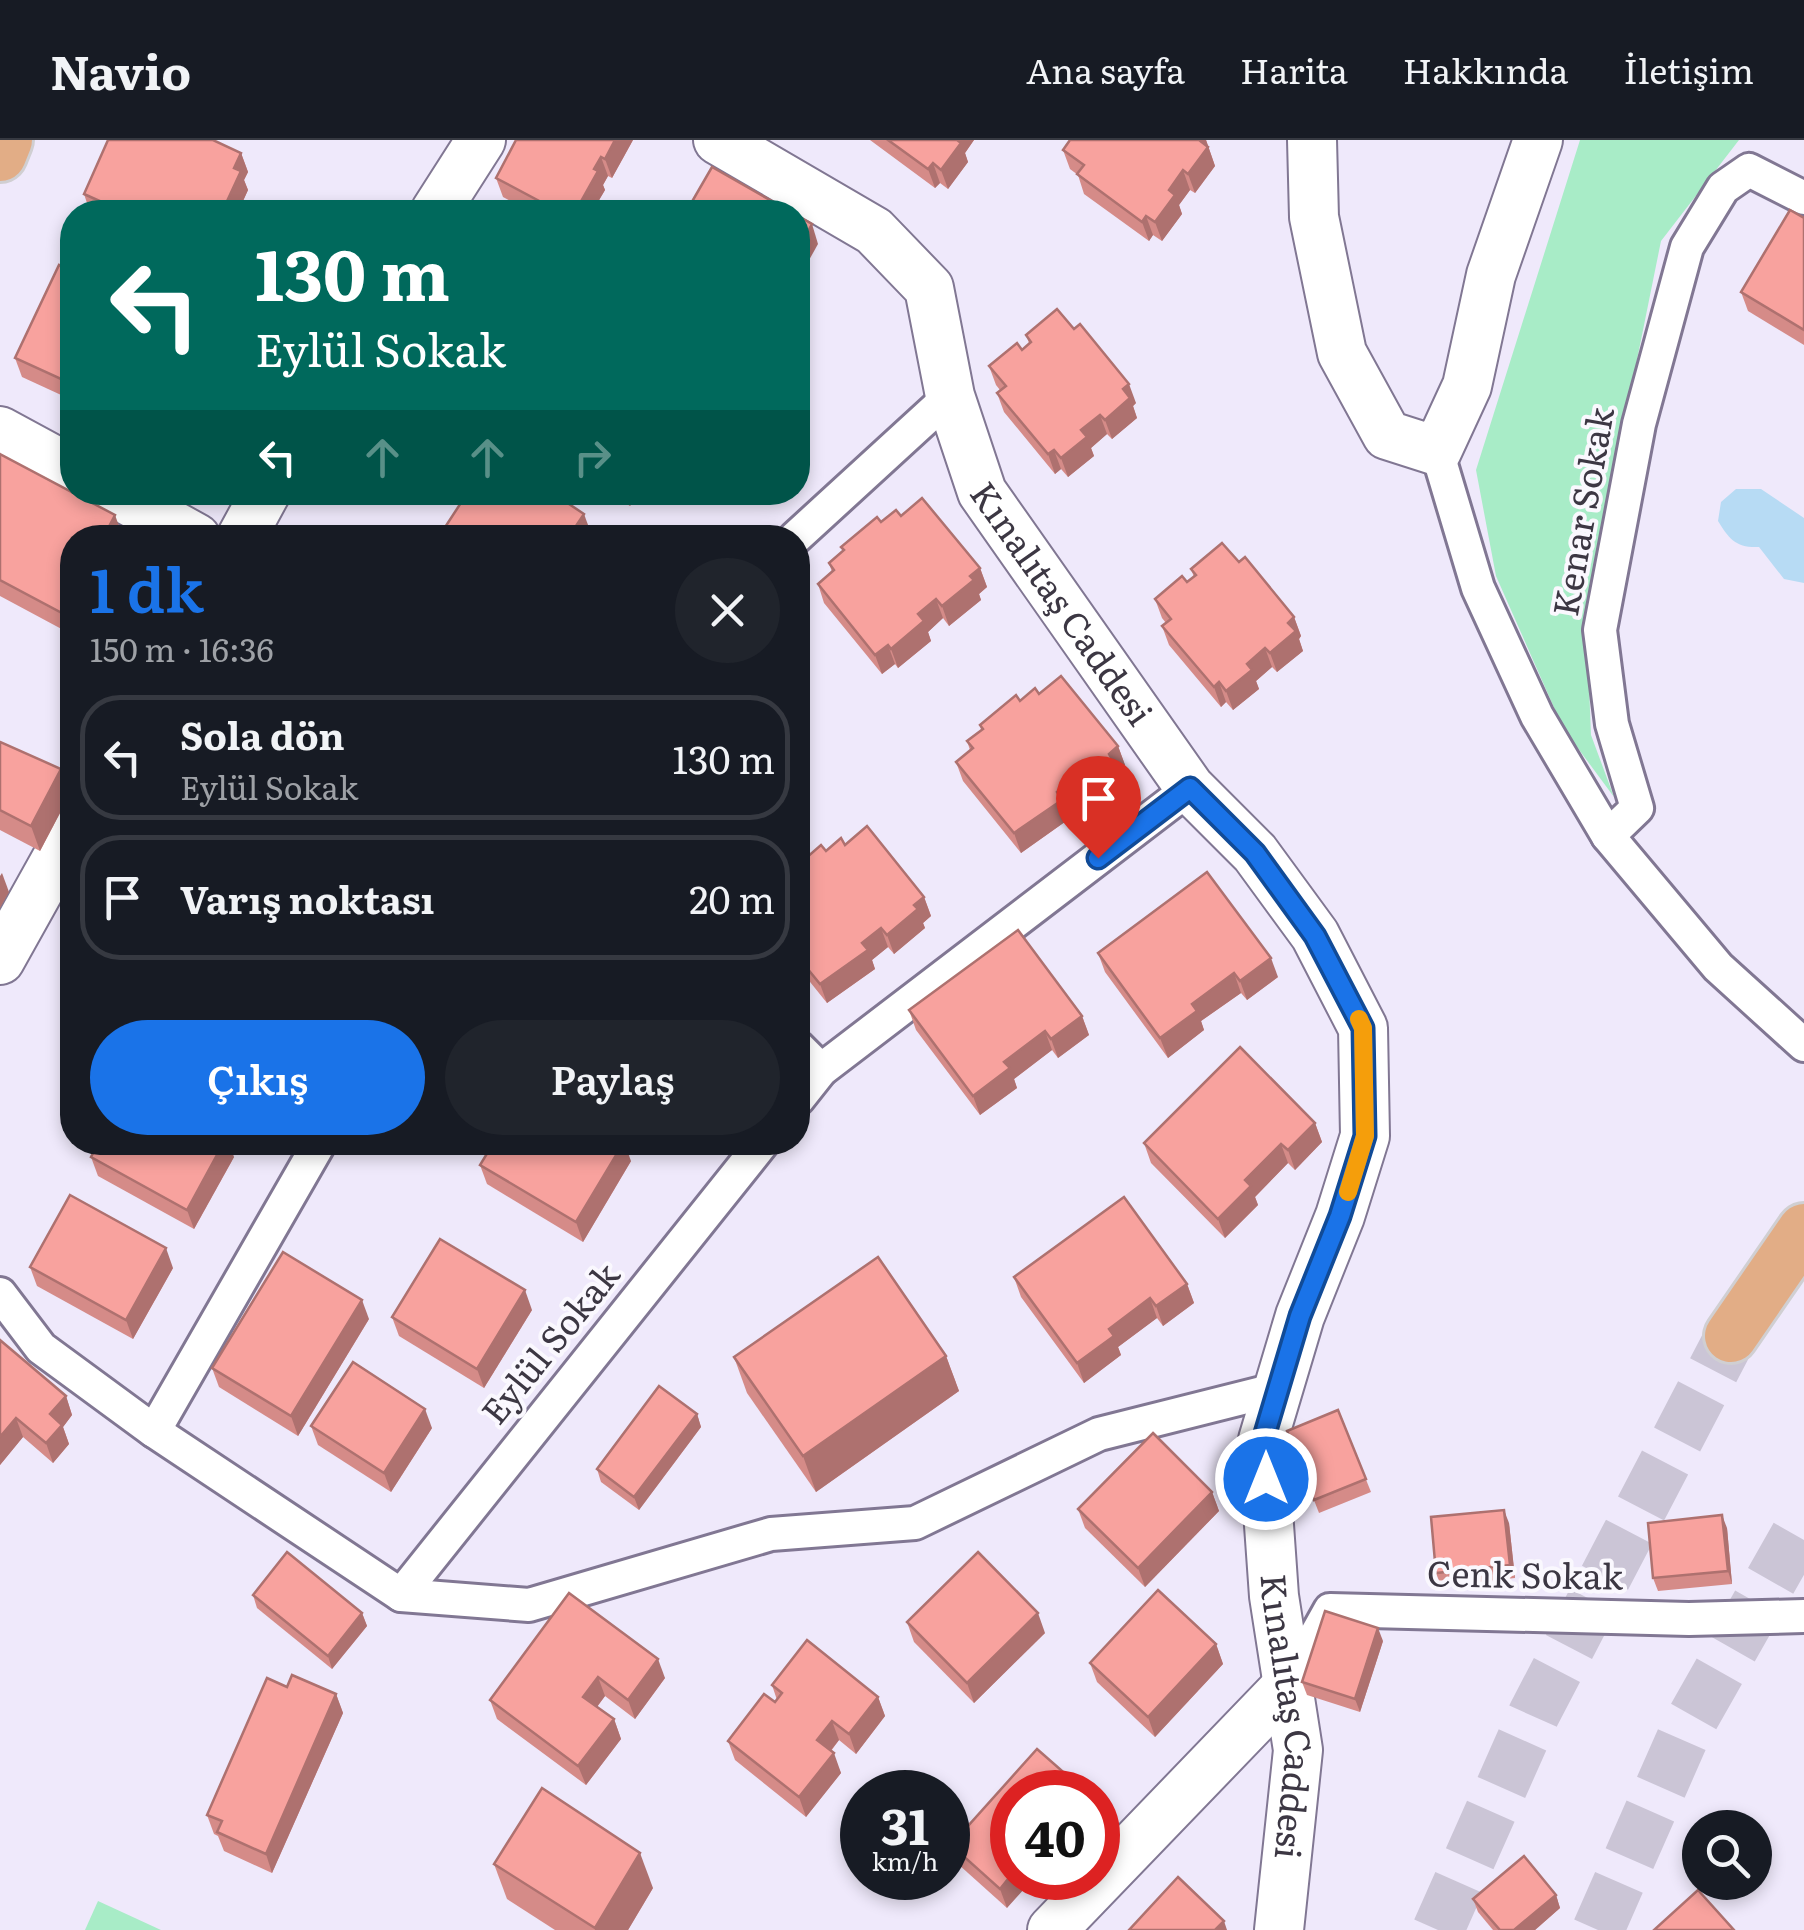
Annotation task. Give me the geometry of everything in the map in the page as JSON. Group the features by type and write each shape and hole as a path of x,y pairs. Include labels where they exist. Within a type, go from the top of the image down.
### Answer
{"main road":[{"path":"0,155 6,140"},
{"path":"1732,1336 1804,1230"}],"street":[{"path":"444,200 481,140"},
{"name":"Kınalıtaş Caddesi","path":"718,140 874,232 929,288 950,396 982,492 1190,788 1255,853 1315,936 1363,1028 1365,1136 1263,1440 1274,1596 1298,1750 1278,1930"},
{"path":"1312,140 1314,217 1342,353 1387,435 1437,451"},
{"path":"1538,140 1492,274 1467,386 1437,451 1478,588 1536,716 1608,836 1718,967 1804,1045"},
{"name":"Kenar Sokak","path":"1608,836 1637,808 1612,724 1600,630 1639,424 1687,247 1723,188 1749,170 1804,198"},
{"path":"809,525 950,396"},
{"path":"0,431 60,464"},
{"path":"136,505 173,525"},
{"path":"810,1057 1190,788"},
{"path":"0,960 60,852"},
{"path":"154,1431 313,1155"},
{"name":"Eylül Sokak","path":"402,1594 753,1155"},
{"path":"0,1294 41,1348 154,1431 402,1594 529,1605 770,1534 915,1522 1099,1434 1278,1389"},
{"name":"Cenk Sokak","path":"1288,1685 1330,1610 1689,1619 1804,1616"},
{"path":"1052,1930 1288,1685"}],"green space":[{"path":"1580,140 1739,140 1661,241 1586,612 1591,735 1614,797 1563,728 1496,576 1476,470"},
{"path":"98,1901 161,1930 85,1930"}],"water":[{"path":"1736,489 1761,489 1804,518 1804,583 1784,579 1759,547 1739,544 1726,533 1718,521 1721,502"}],"building":[{"path":"108,140 213,140 241,153 234,168 241,171 228,200 97,200 84,194"},
{"path":"516,140 615,140 605,159 601,157 594,169 598,171 582,200 537,200 496,178"},
{"path":"888,140 961,143 941,170 933,163 928,169"},
{"path":"1070,140 1199,140 1208,147 1188,174 1183,170 1169,190 1175,195 1155,222 1146,216 1142,222 1077,174 1084,165 1063,150"},
{"path":"712,167 770,200 693,200"},
{"path":"1790,210 1804,218 1804,330 1741,292"},
{"path":"59,265 60,265 60,379 15,358"},
{"path":"1057,309 1074,329 1080,324 1129,384 1123,389 1130,398 1105,420 1100,415 1081,430 1087,437 1061,458 1054,450 1048,454 997,393 1006,386 989,366 1017,343 1022,350 1031,342 1026,335"},
{"path":"0,454 60,486 60,505 96,505 115,515 110,525 60,525 60,612 0,580"},
{"path":"922,498 980,568 970,576 974,580 942,606 936,599 918,614 924,621 891,649 888,645 875,655 818,584 834,570 829,563 844,550 841,547 877,517 881,522 896,510 901,516"},
{"path":"460,505 570,505 584,514 577,525 446,525"},
{"path":"1222,543 1239,562 1245,557 1294,617 1288,623 1296,631 1270,653 1265,648 1247,664 1252,670 1226,691 1219,682 1214,687 1162,626 1171,619 1155,599 1182,576 1187,582 1196,575 1191,569"},
{"path":"1061,676 1118,746 1109,754 1112,759 1081,785 1075,777 1057,792 1062,800 1014,833 956,762 973,748 967,741 983,729 980,725 1016,695 1020,701 1035,688 1039,694"},
{"path":"0,742 60,769 31,826 0,810"},
{"path":"867,826 924,897 914,905 918,909 887,935 881,928 862,943 868,950 820,984 810,972 810,855 821,845 826,851 841,838 845,845"},
{"path":"1207,872 1271,958 1240,981 1234,973 1192,1004 1197,1011 1160,1038 1098,953"},
{"path":"1018,930 1082,1016 1051,1039 1045,1031 1004,1062 1010,1068 973,1096 909,1010"},
{"path":"1240,1047 1315,1123 1288,1150 1281,1144 1245,1180 1251,1186 1218,1219 1144,1143"},
{"path":"92,1155 217,1155 187,1210"},
{"path":"486,1155 616,1155 576,1222 480,1165"},
{"path":"70,1195 166,1248 126,1320 30,1267"},
{"path":"1124,1197 1187,1284 1156,1306 1150,1298 1109,1329 1114,1336 1077,1363 1014,1277"},
{"path":"440,1239 525,1290 477,1369 392,1317"},
{"path":"283,1252 362,1300 291,1416 212,1368"},
{"path":"878,1257 946,1356 803,1456 734,1357"},
{"path":"0,1340 66,1396 50,1414 62,1425 46,1443 16,1418 0,1437"},
{"path":"353,1362 425,1409 384,1473 311,1426"},
{"path":"659,1386 697,1414 634,1497 597,1469"},
{"path":"1338,1410 1366,1479 1314,1500 1287,1431"},
{"path":"1153,1433 1212,1492 1138,1568 1078,1509"},
{"path":"1504,1510 1510,1565 1436,1573 1431,1517"},
{"path":"1722,1515 1728,1571 1653,1578 1648,1523"},
{"path":"287,1552 362,1613 328,1656 253,1595"},
{"path":"978,1552 1038,1613 967,1683 907,1622"},
{"path":"1158,1590 1216,1644 1148,1717 1090,1663"},
{"path":"569,1593 658,1659 628,1700 598,1677 583,1697 614,1719 578,1766 490,1700"},
{"path":"1325,1611 1378,1628 1355,1699 1302,1682"},
{"path":"807,1640 878,1697 849,1734 832,1721 817,1740 834,1753 799,1797 728,1741 764,1694 775,1702 782,1693 772,1685"},
{"path":"292,1675 336,1694 266,1854 217,1832 222,1821 207,1815 267,1678 287,1687"},
{"path":"1037,1749 1061,1770 1018,1770"},
{"path":"542,1788 640,1853 595,1928 494,1864"},
{"path":"990,1801 990,1880 970,1862 970,1824"},
{"path":"1524,1856 1556,1895 1514,1930 1500,1930 1473,1899"},
{"path":"1178,1877 1224,1921 1215,1930 1129,1930"},
{"path":"1687,1900 1707,1900 1734,1930 1654,1930"}],"tunnel":[{"path":"1438,1930 1534,1714 1731,1336"},
{"path":"1598,1930 1686,1730 1804,1522"}],"slow traffic":[{"path":"1348,1192 1365,1136 1363,1028 1359,1019"}],"route":[{"path":"1098,858 1190,788 1255,853 1315,936 1363,1028 1365,1136 1340,1216 1300,1316 1263,1440 1266,1479"}]}
